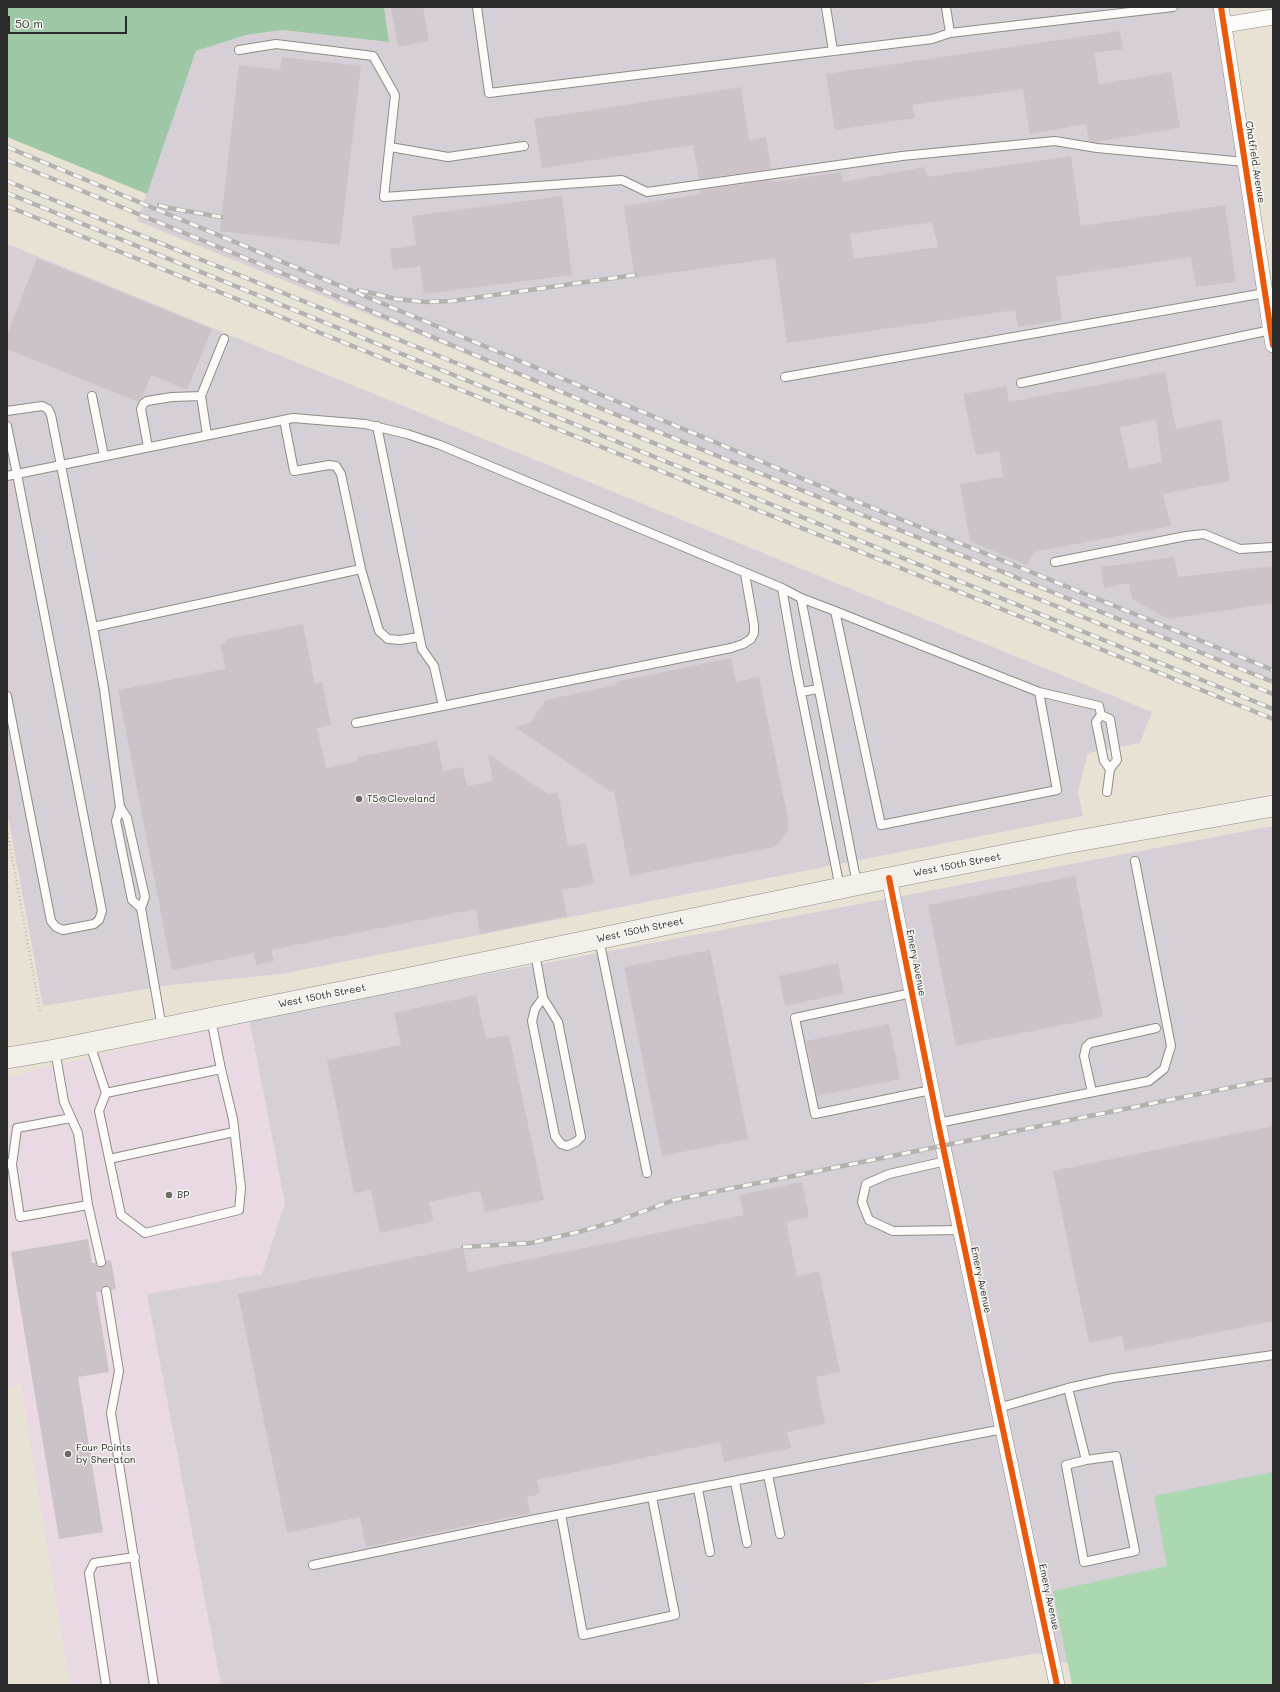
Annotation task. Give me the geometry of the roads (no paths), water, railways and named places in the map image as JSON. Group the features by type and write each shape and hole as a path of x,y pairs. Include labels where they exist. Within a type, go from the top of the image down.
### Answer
{"main road":[{"name":"West 150th Street","path":"7,1058 55,1050 889,878 1066,843 1273,806"}],"street":[{"name":"Chatfield Avenue","path":"1221,7 1272,337"},
{"path":"1224,25 1273,17"},
{"name":"Emery Avenue","path":"889,878 960,1230 1057,1685"}],"lane":[{"path":"477,7 489,93 932,39 950,33 1173,7"},
{"path":"826,7 833,51"},
{"path":"946,7 950,33"},
{"path":"239,50 276,44 373,56 396,95 384,197 622,180 647,192 902,156 1055,141 1097,148 1245,162"},
{"path":"390,147 448,157 524,146"},
{"path":"785,377 1265,293"},
{"path":"1021,383 1272,337"},
{"path":"207,435 201,396 224,339"},
{"path":"92,396 104,456"},
{"path":"148,447 141,409 143,404 172,397 201,396"},
{"path":"7,411 42,406 48,409 51,415 62,464 93,627 120,808 116,821 132,900 141,908"},
{"path":"7,476 293,418 377,426 440,445 745,574 782,588 801,598 1039,692 1099,706 1101,715 1096,722 1104,761 1110,769"},
{"path":"284,420 294,471 329,465 336,466 341,474 361,568 379,631 383,636 394,640 419,636"},
{"path":"7,426 102,911 99,920 94,924 63,930 56,927 51,921 7,696"},
{"path":"377,426 422,649 434,666 443,706"},
{"path":"1055,562 1186,536 1204,534 1240,549 1273,547"},
{"path":"93,627 361,568"},
{"path":"356,723 731,648 743,644 751,639 754,633 754,625 745,574"},
{"path":"782,588 801,692 849,887"},
{"path":"801,598 818,689 849,887"},
{"path":"835,611 881,825 1057,790 1039,692"},
{"path":"801,692 818,689"},
{"path":"1101,715 1110,719 1117,760 1110,769 1107,792"},
{"path":"120,808 127,818 144,891 145,897 141,908 162,1028"},
{"path":"938,1123 1150,1081 1164,1069 1171,1046 1135,860"},
{"path":"599,938 647,1173"},
{"path":"535,952 543,998 558,1022 581,1137 576,1142 567,1146 561,1144 555,1136 532,1021 535,1009 543,998"},
{"path":"912,993 795,1018 815,1114 931,1090"},
{"path":"89,1043 106,1094 99,1111 121,1214 144,1233 239,1210 241,1188 233,1119 211,1018"},
{"path":"1092,1092 1084,1056 1086,1047 1090,1043 1156,1028"},
{"path":"55,1050 64,1102 78,1133 88,1205 101,1262"},
{"path":"106,1094 221,1069"},
{"path":"71,1118 17,1128 10,1164 20,1216 88,1205"},
{"path":"109,1159 234,1132"},
{"path":"946,1161 889,1174 866,1184 862,1202 870,1220 892,1231 960,1230"},
{"path":"106,1291 119,1371 111,1413 135,1557 154,1685"},
{"path":"998,1408 1068,1388 1113,1378 1273,1355"},
{"path":"1068,1388 1086,1460"},
{"path":"313,1565 561,1514 735,1482 1003,1429"},
{"path":"1116,1456 1135,1552 1084,1562 1066,1465 1086,1460 1116,1456"},
{"path":"768,1475 780,1534"},
{"path":"735,1482 747,1542"},
{"path":"698,1489 710,1552"},
{"path":"561,1514 583,1635 675,1615 652,1497"},
{"path":"106,1685 89,1573 94,1563 135,1557"}],"railway":[{"path":"7,147 868,506 1273,670"},
{"path":"7,160 289,276 595,406 1273,682"},
{"path":"7,181 1273,694"},
{"path":"7,193 1273,709"},
{"path":"159,205 221,217"},
{"path":"7,206 1273,719"},
{"path":"359,290 396,299 426,302 452,301 635,275"},
{"path":"463,1247 531,1243 617,1221 674,1200 1273,1079"}],"place":[{"name":"T5@Cleveland","path":"359,799"},
{"name":"BP","path":"169,1195"},
{"name":"Four Points by Sheraton","path":"68,1454"}]}
